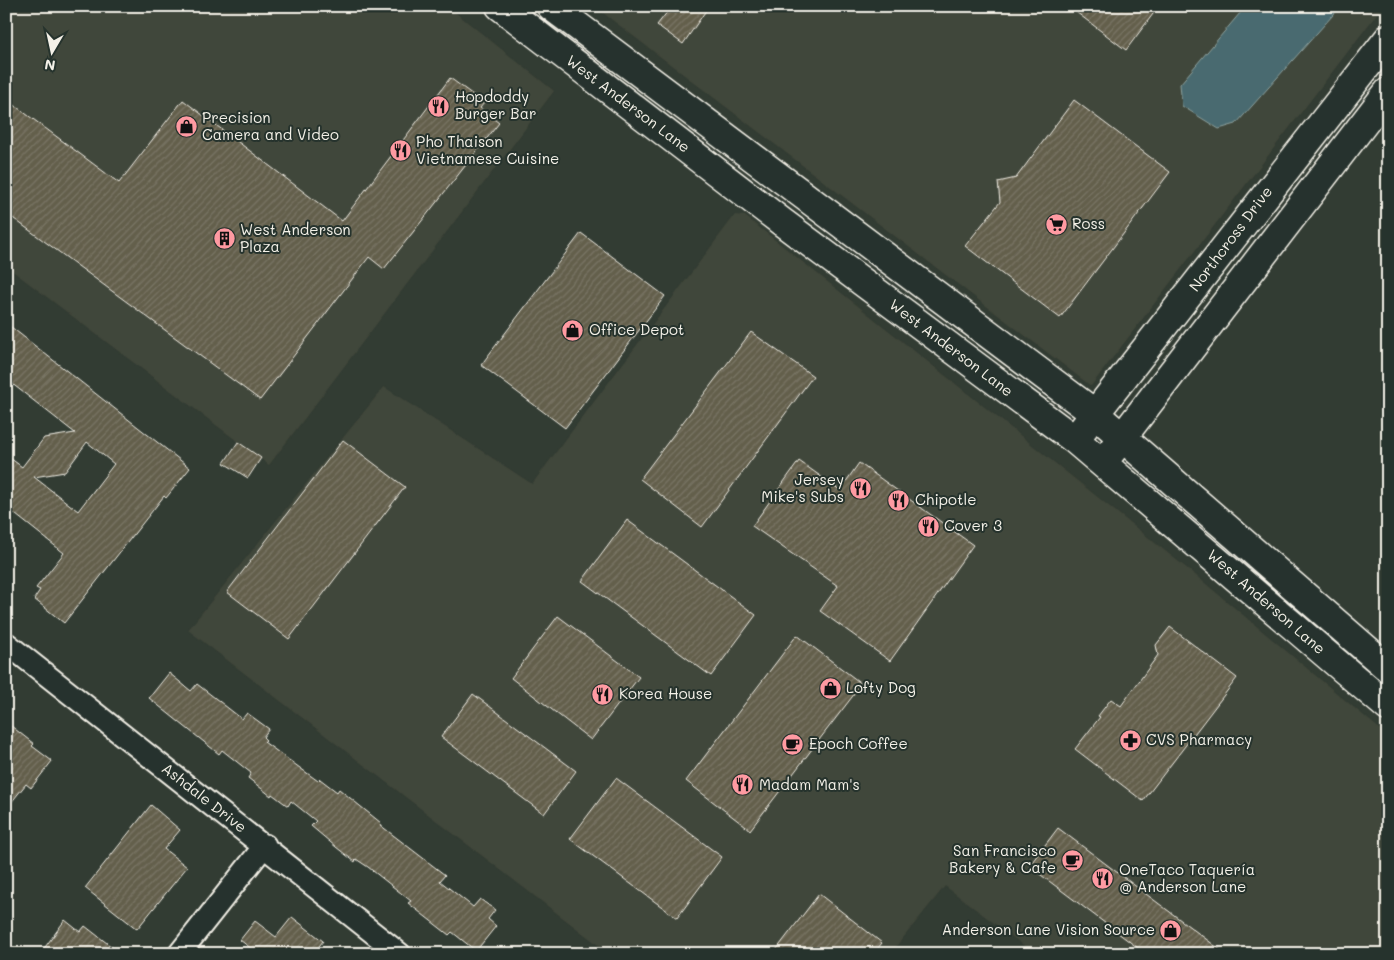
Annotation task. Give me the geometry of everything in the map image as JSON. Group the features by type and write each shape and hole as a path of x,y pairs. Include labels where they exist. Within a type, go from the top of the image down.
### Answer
{"main road":[{"name":"West Anderson Lane","path":"500,6 782,222 1075,440 1388,707"},
{"name":"West Anderson Lane","path":"551,6 1094,413 1388,668"},
{"name":"Northcross Drive","path":"1075,440 1094,413 1161,331 1267,192 1388,39"},
{"path":"1102,463 1388,92"},
{"path":"678,142 696,115"},
{"path":"1267,192 1296,210"},
{"path":"782,222 810,218 890,279 926,288"}],"street":[{"name":"Ashdale Drive","path":"6,643 400,954"},
{"path":"179,954 265,846"}],"shaded area":[{"name":"West Anderson Plaza","path":"6,6 447,6 554,91 269,465 6,266"},
{"path":"594,6 1383,6 1091,386"},
{"path":"735,215 745,216 1194,574 1388,736 1388,954 1035,954 945,886 890,954 610,954 188,630 384,387 532,484"}],"water":[{"path":"1246,6 1341,6 1236,124 1219,129 1182,106 1180,84"}],"building":[{"path":"672,6 709,6 683,44 657,25"},
{"path":"1068,6 1159,6 1126,50"},
{"name":"West Anderson Plaza","path":"450,78 484,103 480,108 499,123 384,269 369,257 260,400 6,213 6,99 119,183 183,100 342,221"},
{"name":"Ross","path":"1074,100 1170,172 1060,318 965,246 1000,202 998,182 1016,178"},
{"name":"Office Depot","path":"581,233 665,296 565,428 481,365"},
{"path":"6,323 190,468 166,498 164,496 64,623 34,599 40,590 36,588 64,553 6,507 6,455 22,467 44,438 75,433 6,379","holes":["87,442 114,464 78,511 34,477 65,472"]},
{"path":"751,332 813,376 702,527 640,479"},
{"path":"343,440 405,487 289,639 227,592"},
{"path":"238,442 261,458 248,478 224,463"},
{"path":"799,461 840,490 859,463 973,545 890,661 820,611 838,586 752,526"},
{"path":"627,520 756,615 711,676 582,581"},
{"path":"558,616 639,677 591,740 511,678"},
{"name":"CVS Pharmacy","path":"1170,627 1237,678 1143,801 1075,749 1100,717 1098,716 1111,699 1121,706 1158,655 1156,645"},
{"path":"797,635 862,684 750,830 686,781"},
{"path":"169,673 191,691 197,684 242,719 247,713 269,729 263,737 266,740 264,742 318,781 320,779 337,792 339,789 381,823 380,825 445,875 440,881 473,907 480,899 495,910 488,919 496,926 476,951 452,932 449,935 408,903 411,901 368,867 356,859 355,862 336,847 311,826 316,821 291,801 288,806 272,794 271,796 248,778 251,773 222,750 219,754 149,698"},
{"path":"473,694 576,771 544,814 441,737"},
{"path":"6,722 52,761 31,788 26,784 6,809"},
{"path":"616,778 722,857 677,918 570,839"},
{"path":"151,805 180,830 164,849 187,867 137,929 85,888"},
{"path":"1058,828 1226,954 1146,954 1029,866"},
{"path":"819,894 882,943 873,954 773,954"},
{"path":"292,917 323,941 313,954 258,954 240,940 255,921 276,937"},
{"path":"65,920 80,932 85,926 121,954 40,954"}],"place":[{"name":"Hopdoddy Burger Bar","path":"439,106"},
{"name":"Precision Camera and Video","path":"186,127"},
{"name":"Pho Thaison Vietnamese Cuisine","path":"400,151"},
{"name":"Ross","path":"1056,224"},
{"name":"West Anderson Plaza","path":"224,239"},
{"name":"Office Depot","path":"573,330"},
{"name":"Jersey Mike's Subs","path":"860,489"},
{"name":"Chipotle","path":"899,500"},
{"name":"Cover 3","path":"928,526"},
{"name":"Lofty Dog","path":"830,688"},
{"name":"Korea House","path":"603,694"},
{"name":"CVS Pharmacy","path":"1130,740"},
{"name":"Epoch Coffee","path":"793,744"},
{"name":"Madam Mam's","path":"743,785"},
{"name":"San Francisco Bakery & Cafe","path":"1072,860"},
{"name":"OneTaco Taquería @ Anderson Lane","path":"1103,879"},
{"name":"Anderson Lane Vision Source","path":"1171,930"}]}
